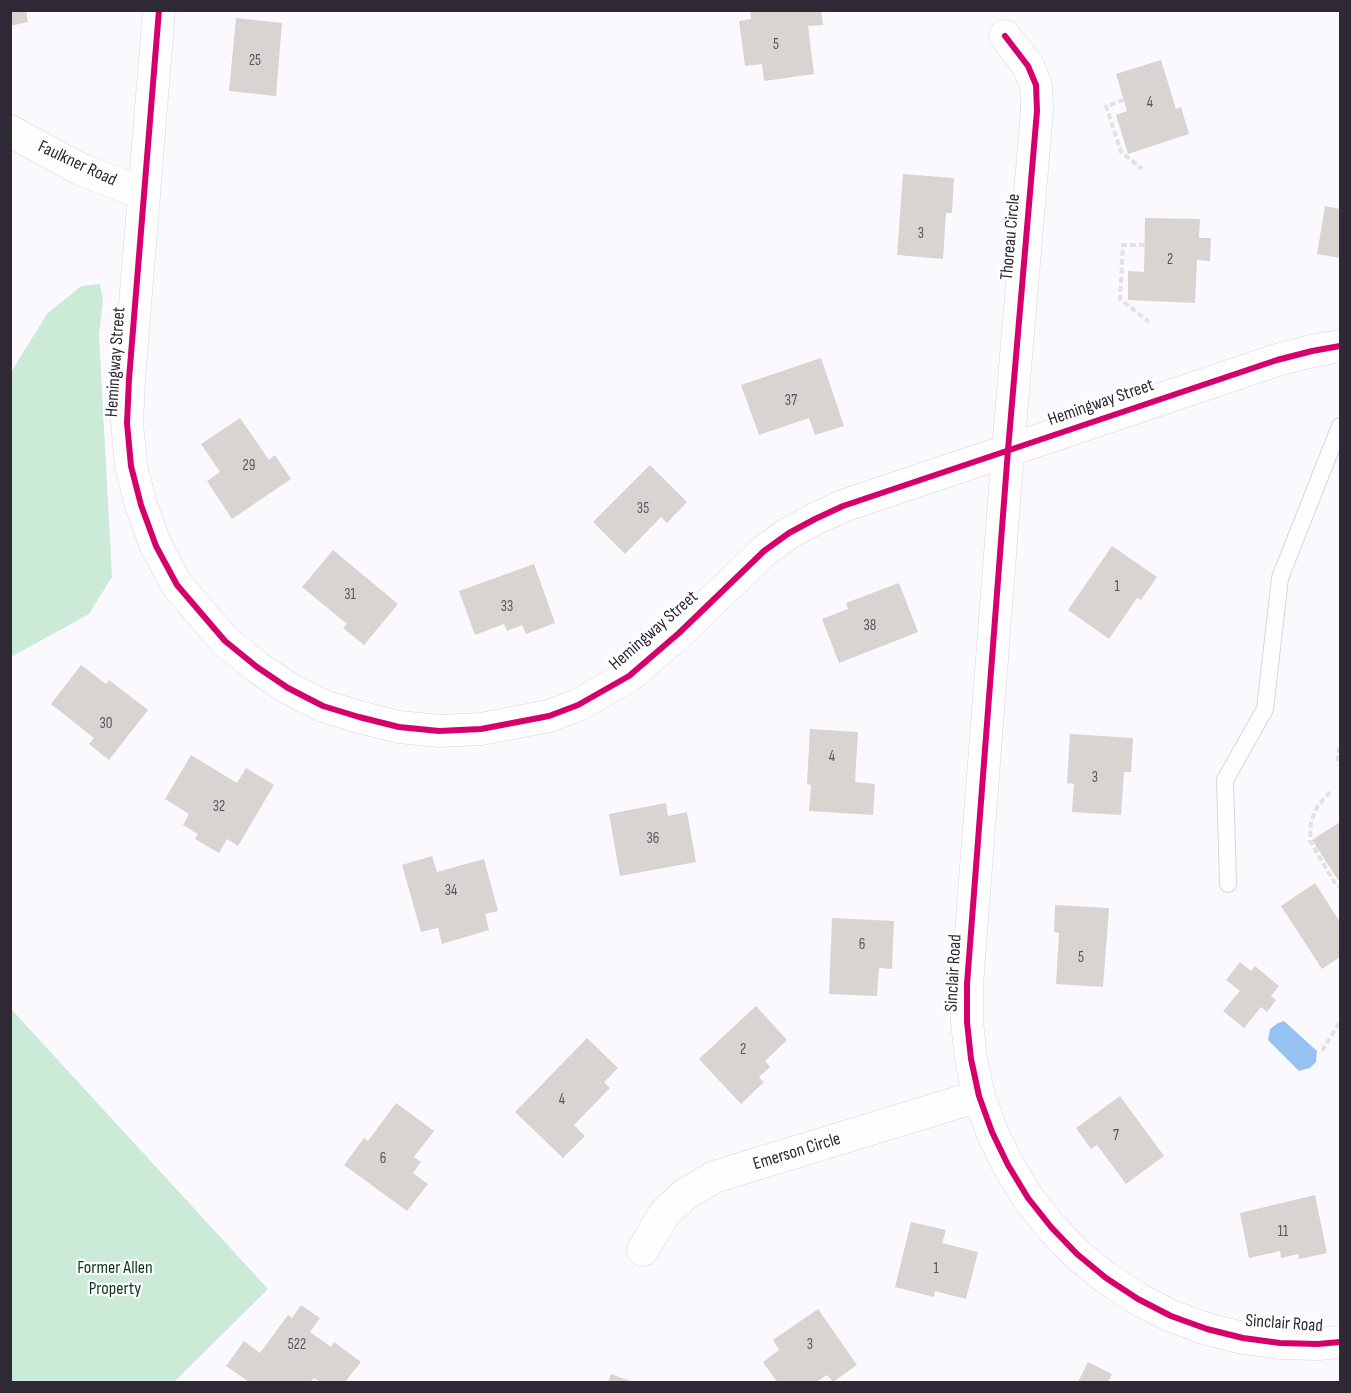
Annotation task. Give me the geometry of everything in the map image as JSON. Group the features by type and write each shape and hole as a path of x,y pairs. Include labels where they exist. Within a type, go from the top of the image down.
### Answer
{"street":[{"name":"Hemingway Street","path":"159,10 127,423 134,476 141,505 156,546 183,592 225,641 288,688 323,706 359,717 399,727 439,731 481,729 549,716 578,705 629,676 656,654 756,558 789,533 843,506 1277,360 1341,346"},
{"name":"Thoreau Circle","path":"1005,36 1028,66 1036,85 1037,111 1008,450"},
{"name":"Faulkner Road","path":"10,131 80,169 144,194"},
{"name":"Sinclair Road","path":"1008,450 967,984 967,1022 971,1059 979,1096 992,1131 1008,1166 1028,1198 1051,1227 1106,1278 1138,1299 1207,1329 1243,1338 1280,1343 1341,1342"},
{"name":"Emerson Circle","path":"643,1250 664,1214 684,1195 714,1177 979,1096"}],"lane":[{"path":"1228,884 1225,780 1265,709 1280,578 1341,426"}],"path":[{"path":"1124,100 1106,105 1121,152 1142,169"},
{"path":"1145,245 1123,245 1120,299 1149,322"},
{"path":"1341,747 1337,755 1341,766"},
{"path":"1330,792 1317,807 1311,821 1310,841 1336,885 1341,886"},
{"path":"1322,1051 1341,1022"}],"green space":[{"path":"100,284 103,300 99,335 112,577 89,614 11,657 11,372 47,314 81,286"},
{"name":"Former Allen Property","path":"11,1009 268,1289 174,1382 11,1382"}],"water":[{"path":"1284,1021 1317,1051 1316,1062 1310,1068 1299,1071 1268,1040 1270,1029"}],"building":[{"path":"10,10 26,10 28,22 10,26"},
{"path":"750,10 821,10 823,25 808,26 814,74 764,81 762,64 745,66 739,21 751,19"},
{"path":"236,18 282,23 276,96 229,91"},
{"path":"1161,60 1176,109 1181,107 1189,134 1128,154 1116,115 1127,111 1116,74"},
{"path":"903,174 954,178 952,213 946,213 943,259 897,255"},
{"path":"1325,206 1340,209 1340,258 1317,254"},
{"path":"1145,218 1200,219 1199,238 1211,238 1210,261 1197,260 1195,303 1128,300 1128,271 1144,272"},
{"path":"821,358 844,426 815,435 809,418 759,435 741,385"},
{"path":"240,418 269,460 275,455 291,479 232,519 207,481 220,472 201,444"},
{"path":"650,465 687,502 667,523 661,517 625,554 593,522"},
{"path":"1112,546 1157,577 1141,600 1137,598 1109,639 1068,610"},
{"path":"333,550 398,604 364,645 343,628 347,624 302,587"},
{"path":"534,564 555,623 526,634 522,625 507,631 504,624 475,635 459,591"},
{"path":"899,583 918,632 839,663 822,619 848,609 846,603"},
{"path":"81,665 106,684 109,680 148,710 109,760 89,744 94,738 51,704"},
{"path":"810,729 858,732 855,782 875,784 873,815 809,811 811,785 807,784"},
{"path":"1070,734 1133,738 1131,772 1124,772 1121,815 1072,812 1074,784 1067,783"},
{"path":"191,755 237,783 246,768 274,785 238,846 227,839 219,853 195,839 198,834 183,825 189,814 165,799"},
{"path":"666,803 668,816 687,812 696,862 620,876 609,814"},
{"path":"1340,822 1340,878 1338,880 1312,840"},
{"path":"432,856 437,872 484,859 498,911 485,914 489,930 442,944 438,928 421,932 402,865"},
{"path":"1315,883 1340,922 1340,957 1322,969 1281,906"},
{"path":"1055,905 1109,908 1103,987 1056,984 1059,933 1054,932"},
{"path":"832,918 894,921 892,969 879,968 877,996 829,994"},
{"path":"1240,962 1251,971 1255,966 1279,986 1271,996 1276,1000 1267,1012 1261,1007 1244,1028 1223,1011 1240,991 1226,980"},
{"path":"756,1006 787,1040 765,1061 770,1067 759,1077 764,1082 741,1104 699,1059"},
{"path":"587,1038 618,1068 604,1082 610,1088 574,1125 585,1136 563,1158 515,1112"},
{"path":"1120,1096 1164,1156 1126,1184 1097,1145 1091,1149 1076,1128"},
{"path":"396,1103 434,1131 414,1157 421,1162 413,1173 428,1184 407,1211 344,1165 364,1138 368,1141"},
{"path":"1315,1195 1327,1253 1299,1259 1298,1254 1281,1258 1280,1251 1249,1258 1240,1213"},
{"path":"911,1222 946,1230 942,1243 978,1252 966,1299 935,1291 934,1297 895,1287"},
{"path":"301,1305 320,1318 310,1332 331,1347 334,1342 361,1362 345,1382 320,1382 314,1378 310,1382 249,1382 226,1366 244,1341 260,1353 288,1315 292,1318"},
{"path":"818,1309 857,1365 833,1382 827,1375 816,1382 777,1382 763,1362 779,1350 773,1340"},
{"path":"1088,1362 1112,1374 1108,1382 1078,1382"},
{"path":"611,1374 633,1382 608,1382"}],"cycle path":[{"path":"159,10 127,423 131,466 141,505 156,546 177,585 225,641 288,688 323,706 359,717 399,727 439,731 481,729 549,716 578,705 629,676 679,633 764,551 789,533 815,519 843,506 1277,360 1340,346"},
{"path":"1005,36 1028,66 1036,85 1037,111 1008,450 967,984 967,1022 971,1059 979,1096 992,1132 1028,1198 1077,1254 1106,1278 1138,1299 1171,1316 1207,1329 1243,1338 1280,1343 1340,1342"}]}
